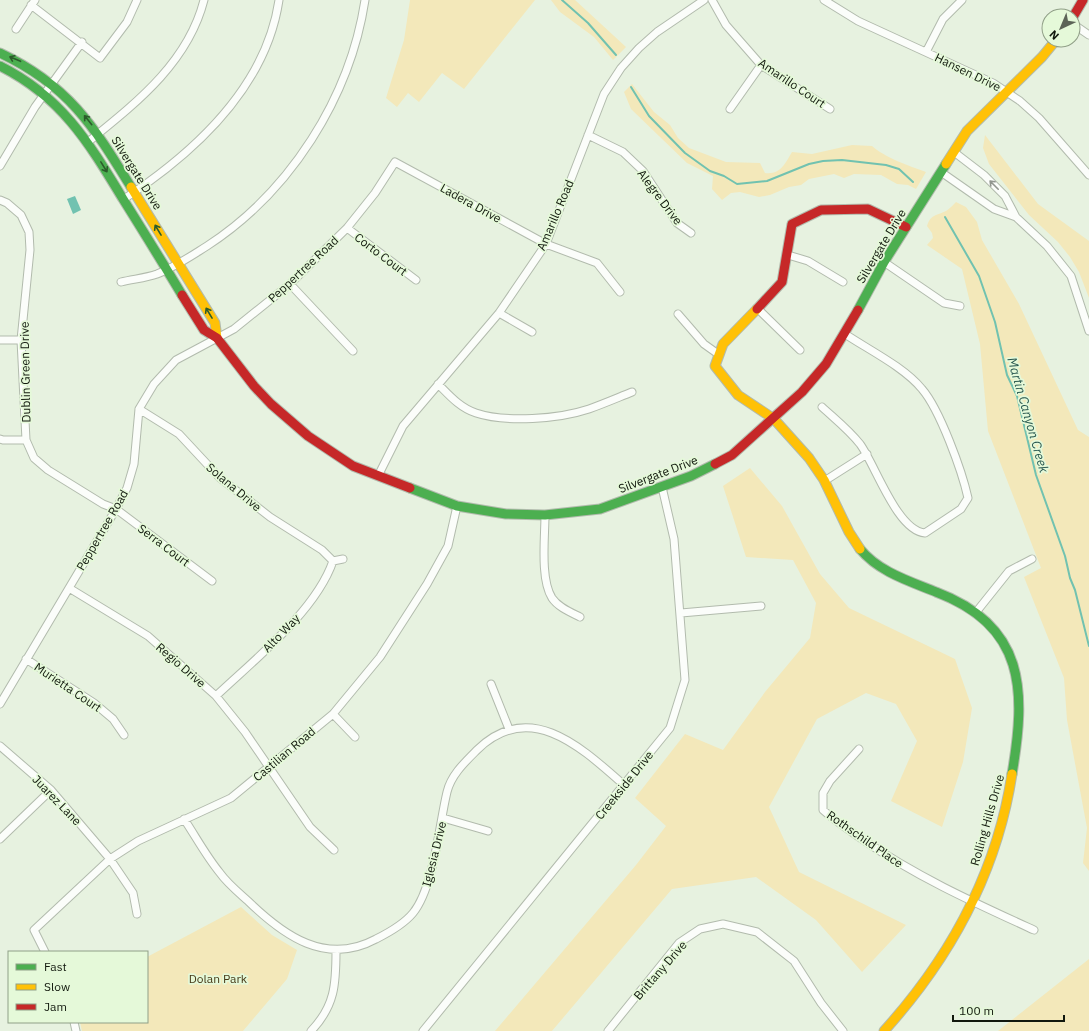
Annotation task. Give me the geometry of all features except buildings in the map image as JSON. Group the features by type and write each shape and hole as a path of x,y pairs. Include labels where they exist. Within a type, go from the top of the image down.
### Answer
{"street":[{"path":"16,29 33,2 100,58 127,22 137,0"},
{"path":"88,142 133,106 164,74 185,48 201,15 204,0"},
{"path":"124,200 177,160 213,128 246,84 265,49 276,15 279,0"},
{"path":"121,282 157,274 179,263 238,224 274,187 310,142 331,105 344,74 362,15 365,0"},
{"name":"Amarillo Road","path":"378,476 403,426 499,313 546,244 604,94 621,68 639,48 657,32 704,0"},
{"name":"Amarillo Court","path":"712,0 726,25 761,65 830,109"},
{"name":"Hansen Drive","path":"824,0 858,21 993,83 1020,101 1039,118 1089,175"},
{"path":"926,52 943,19 962,0"},
{"path":"0,166 44,95 82,42"},
{"name":"Silvergate Drive","path":"0,66 28,82 74,123 88,142 204,330 217,338 254,386 288,420 353,466 457,506 506,514 545,515 600,508 691,476 732,455 774,419 802,392 826,364 845,334 884,262 967,131 1049,48"},
{"name":"Silvergate Drive","path":"0,53 23,62 39,72 81,112 98,133 215,323 217,338"},
{"path":"730,109 761,65"},
{"name":"Alegre Drive","path":"588,136 623,152 643,171 677,223 691,234"},
{"path":"954,152 984,175 1005,196 1016,217 1047,246 1071,276 1089,331"},
{"name":"Ladera Drive","path":"395,162 546,244 597,263 620,292"},
{"name":"Peppertree Road","path":"0,704 127,488 134,464 139,409 154,384 176,360 234,329 290,284 347,228 375,193 395,162"},
{"path":"941,172 994,209 1016,217"},
{"name":"Dublin Green Drive","path":"0,200 7,203 22,215 29,232 30,250 22,340 26,440 34,458 48,470 103,504 116,509"},
{"path":"678,314 704,344 718,354 722,344 782,282 788,255 792,224 821,210 868,209 906,227"},
{"name":"Corto Court","path":"347,228 416,280"},
{"path":"788,255 808,261 843,282"},
{"path":"884,262 944,303 960,306"},
{"path":"290,284 352,351"},
{"path":"757,308 800,350"},
{"path":"499,313 532,332"},
{"path":"822,407 849,431 867,454 893,506 910,526 919,532 924,533 961,509 968,498 937,413 922,389 901,371 845,334"},
{"path":"0,340 22,340"},
{"name":"Rolling Hills Drive","path":"718,354 715,366 741,397 774,419 826,480 848,534 862,552 893,576 946,593 977,611 994,629 1006,649 1019,683 1020,706 1016,756 1009,798 984,875 949,946 930,974 884,1031"},
{"path":"438,384 455,402 476,413 508,419 553,416 588,410 632,392"},
{"name":"Solana Drive","path":"139,409 179,434 226,483 270,517 322,550 333,561"},
{"path":"0,439 26,440"},
{"path":"826,480 867,454"},
{"name":"Creekside Drive","path":"423,1031 670,728 685,680 681,613 674,539 662,487"},
{"name":"Castilian Road","path":"44,951 34,930 110,859 138,841 231,798 270,768 333,714 380,657 427,584 448,546 457,506"},
{"name":"Serra Court","path":"116,509 212,581"},
{"path":"545,515 545,579 552,598 564,609 580,617"},
{"path":"333,561 343,559"},
{"path":"977,611 1009,571 1032,559"},
{"name":"Alto Way","path":"216,696 297,618 328,575 333,561"},
{"name":"Regio Drive","path":"69,588 148,636 216,696 245,732 310,827 334,850"},
{"path":"681,613 761,606"},
{"name":"Murietta Court","path":"26,659 94,703 113,719 124,735"},
{"path":"491,684 509,729"},
{"path":"333,714 355,737"},
{"name":"Iglesia Drive","path":"184,819 220,875 269,922 299,942 336,951 362,947 390,932 413,913 426,888 443,818 447,790 459,768 482,746 509,729 532,728 559,734 586,751 624,785"},
{"name":"Juarez Lane","path":"0,746 51,790 110,859 133,893 137,914"},
{"name":"Rothschild Place","path":"859,749 830,781 823,793 824,810 834,820 889,858 972,902"},
{"path":"0,839 51,790"},
{"path":"443,818 488,831"},
{"path":"972,902 1034,930"},
{"name":"Brittany Drive","path":"608,1031 679,943 700,929 723,924 756,932 794,961 821,1003 843,1031"},
{"path":"311,1031 319,1023 330,1005 336,981 336,951"}],"green space":[{"path":"410,0 535,0 464,89 442,73 419,102 408,93 397,107 386,98 404,40"},
{"path":"551,0 575,0 626,47 613,60 594,37 560,12"},
{"path":"632,84 654,112 670,125 678,138 689,148 726,162 760,163 765,173 770,173 782,168 792,152 812,154 852,145 872,146 890,157 926,172 916,189 908,185 897,184 881,175 854,174 844,178 834,174 809,179 801,185 789,187 770,195 759,197 740,192 731,193 722,200 712,189 713,176 687,163 631,109 624,92"},
{"path":"985,135 1038,204 1089,241 1089,298 1079,272 1070,257 1058,242 1029,215 989,164 983,148"},
{"path":"956,202 966,207 977,222 982,240 1019,304 1078,430 1089,437 1089,871 1083,863 1087,828 1067,720 1064,678 1024,577 1041,568 988,431 980,344 962,269 927,245 933,238 932,233 927,226 930,219 946,211"},
{"path":"750,468 782,506 820,574 849,608 955,659 972,708 963,762 942,827 891,801 917,741 896,704 866,693 817,719 769,807 799,872 906,925 862,972 816,920 756,877 672,889 552,1031 495,1031 636,865 666,826 635,798 685,734 723,750 765,692 810,638 816,603 793,560 746,557 723,486"},
{"name":"Dolan Park","path":"241,907 272,935 297,950 287,979 243,1031 82,1031 80,1023 148,1023 148,956"},
{"path":"1089,959 1089,1031 998,1031"}],"water":[{"path":"75,196 81,210 73,214 67,199"}],"waterway":[{"name":"Martin Canyon Creek","path":"562,0 588,23 616,55"},
{"name":"Martin Canyon Creek","path":"631,87 649,116 685,153 710,171 724,176 737,184 767,181 809,164 823,161 842,160 886,165 899,169 913,182"},
{"name":"Martin Canyon Creek","path":"945,217 979,276 995,322 1007,375 1017,396 1036,475 1065,556 1089,646"}],"traffic: fast":[{"path":"0,53 24,65 44,79 77,109 104,144 131,187"},
{"path":"0,66 22,78 41,92 72,123 98,159 182,295"},
{"path":"858,310 884,262 946,164"},
{"path":"410,488 457,506 506,514 545,515 600,509 691,476 715,464"},
{"path":"860,549 885,570 966,606 988,623 1003,643 1013,665 1018,689 1019,715 1012,774"}],"traffic: slow":[{"path":"946,164 967,131 1049,48"},
{"path":"131,187 215,323 217,338"},
{"path":"757,309 723,344 715,366 738,395 774,419 809,458 824,480 849,532 860,549"},
{"path":"884,1031 930,974 950,943 967,912 995,845 1005,810 1012,774"}],"traffic: jam":[{"path":"1078,8 1083,0"},
{"path":"757,309 782,282 792,224 821,210 868,209 906,227"},
{"path":"182,295 204,330 217,338 254,386 271,404 308,436 353,466 410,488"},
{"path":"715,464 732,455 802,392 826,364 858,310"}]}
